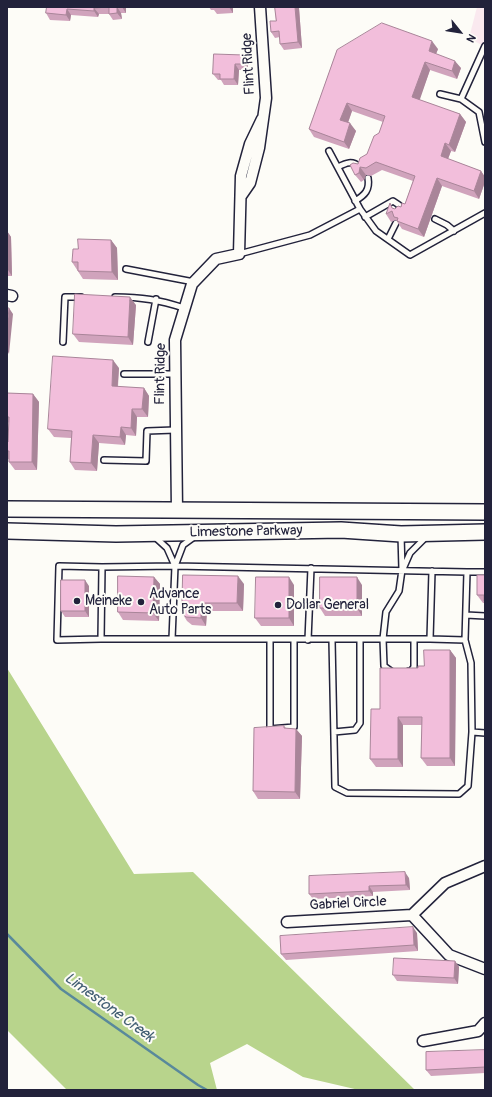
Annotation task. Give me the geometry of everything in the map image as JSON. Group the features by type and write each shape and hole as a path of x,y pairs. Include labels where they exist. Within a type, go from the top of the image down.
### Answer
{"main road":[{"name":"Limestone Parkway","path":"7,509 401,513 485,512"},
{"path":"401,513 401,534"},
{"name":"Limestone Parkway","path":"7,531 199,533 342,530 401,534 485,532"}],"street":[{"name":"Flint Ridge","path":"176,511 175,340 192,284 216,258 239,254 241,196 240,176 249,166 250,144 262,119 266,98 260,7"},
{"path":"485,866 445,883 412,915 449,955 485,969"},
{"name":"Gabriel Circle","path":"287,922 412,915"},
{"path":"423,1041 478,1031 485,1023"}],"lane":[{"path":"461,99 485,46"},
{"path":"440,94 461,99 479,112 485,142"},
{"path":"329,151 365,217 376,231 410,255 485,213"},
{"path":"338,167 347,162 355,163 362,168"},
{"path":"355,201 366,194 369,186 368,178"},
{"path":"365,217 393,201 399,205 400,212"},
{"path":"239,254 310,234 360,209"},
{"path":"435,219 447,225 454,231"},
{"path":"388,239 396,223"},
{"path":"126,269 194,282"},
{"path":"63,342 65,297 87,297"},
{"path":"109,297 139,297 156,299 184,308"},
{"path":"148,342 156,299"},
{"path":"124,374 175,374"},
{"path":"104,460 146,461 147,431 175,430"},
{"path":"152,533 167,548 175,566"},
{"path":"172,639 175,566 183,545 199,533"},
{"path":"402,570 410,553 423,539 433,533"},
{"path":"396,671 388,671 384,666 383,639 386,612 399,591 402,570 401,534"},
{"path":"465,640 57,640 59,566 175,566 485,572"},
{"path":"101,639 102,567"},
{"path":"308,640 311,568"},
{"path":"430,639 432,571"},
{"path":"332,640 335,786 346,793 459,794 468,786 472,732 471,663 465,640 466,572"},
{"path":"466,615 485,616"},
{"path":"270,640 270,728 294,727 294,640"},
{"path":"334,732 355,730 360,722 360,640"},
{"path":"404,671 411,671 414,667 414,640"},
{"path":"472,732 485,733"}],"shaded area":[{"path":"477,7 485,7 485,47 469,38"}],"green space":[{"path":"7,668 134,874 193,872 415,1090 359,1090 303,1077 247,1044 210,1063 217,1090 67,1090 7,1030"}],"building":[{"path":"47,7 109,7 94,8 94,11 67,9 66,15 46,13"},
{"path":"109,7 117,7 117,13 109,14"},
{"path":"275,7 295,7 298,42 280,44 279,31 271,32 270,21 276,21"},
{"path":"382,23 432,41 429,51 455,61 452,71 425,62 412,97 460,114 449,145 445,143 441,156 481,171 474,191 437,178 418,229 397,221 398,218 394,217 392,211 386,214 390,203 392,208 395,209 398,206 401,207 402,203 405,204 415,176 376,162 366,168 360,167 359,173 355,175 350,165 353,163 358,164 360,158 367,154 374,136 379,133 385,116 347,103 340,120 350,123 344,142 309,129 337,50"},
{"path":"214,54 244,55 244,64 235,64 234,79 220,79 220,74 213,74"},
{"path":"7,231 8,270 7,270"},
{"path":"78,239 111,240 112,272 78,271 78,262 72,262 73,249 78,249"},
{"path":"75,294 130,297 128,337 73,334"},
{"path":"7,308 9,308 7,329"},
{"path":"53,356 113,360 112,386 144,388 142,409 132,409 131,428 121,427 120,437 93,435 91,463 70,462 72,431 48,429"},
{"path":"7,393 33,394 32,462 9,462 9,451 7,451 9,417 7,417"},
{"path":"183,575 238,576 237,603 201,603 201,618 186,617 182,613"},
{"path":"477,575 485,575 484,601 484,595 477,595"},
{"name":"Advance Auto Parts","path":"118,576 154,577 153,613 118,612"},
{"name":"Dollar General","path":"256,577 289,577 289,618 255,618"},
{"path":"320,577 357,577 357,608 320,608"},
{"name":"Meineke","path":"61,580 85,580 85,611 61,611"},
{"path":"424,650 450,650 450,758 421,758 422,717 398,717 398,759 370,759 371,709 380,709 380,668 418,668 418,666 424,666"},
{"path":"284,726 284,728 296,729 295,792 253,791 254,728"},
{"path":"405,872 406,885 369,886 369,891 309,894 309,876"},
{"path":"413,927 414,945 281,954 280,936"},
{"path":"394,958 455,961 454,978 393,975"},
{"path":"485,1050 485,1067 426,1070 426,1052"}],"waterway":[{"name":"Limestone Creek","path":"7,934 61,989 207,1090"}],"place":[{"name":"Meineke","path":"77,601"},
{"name":"Advance Auto Parts","path":"141,602"},
{"name":"Dollar General","path":"278,605"}]}
